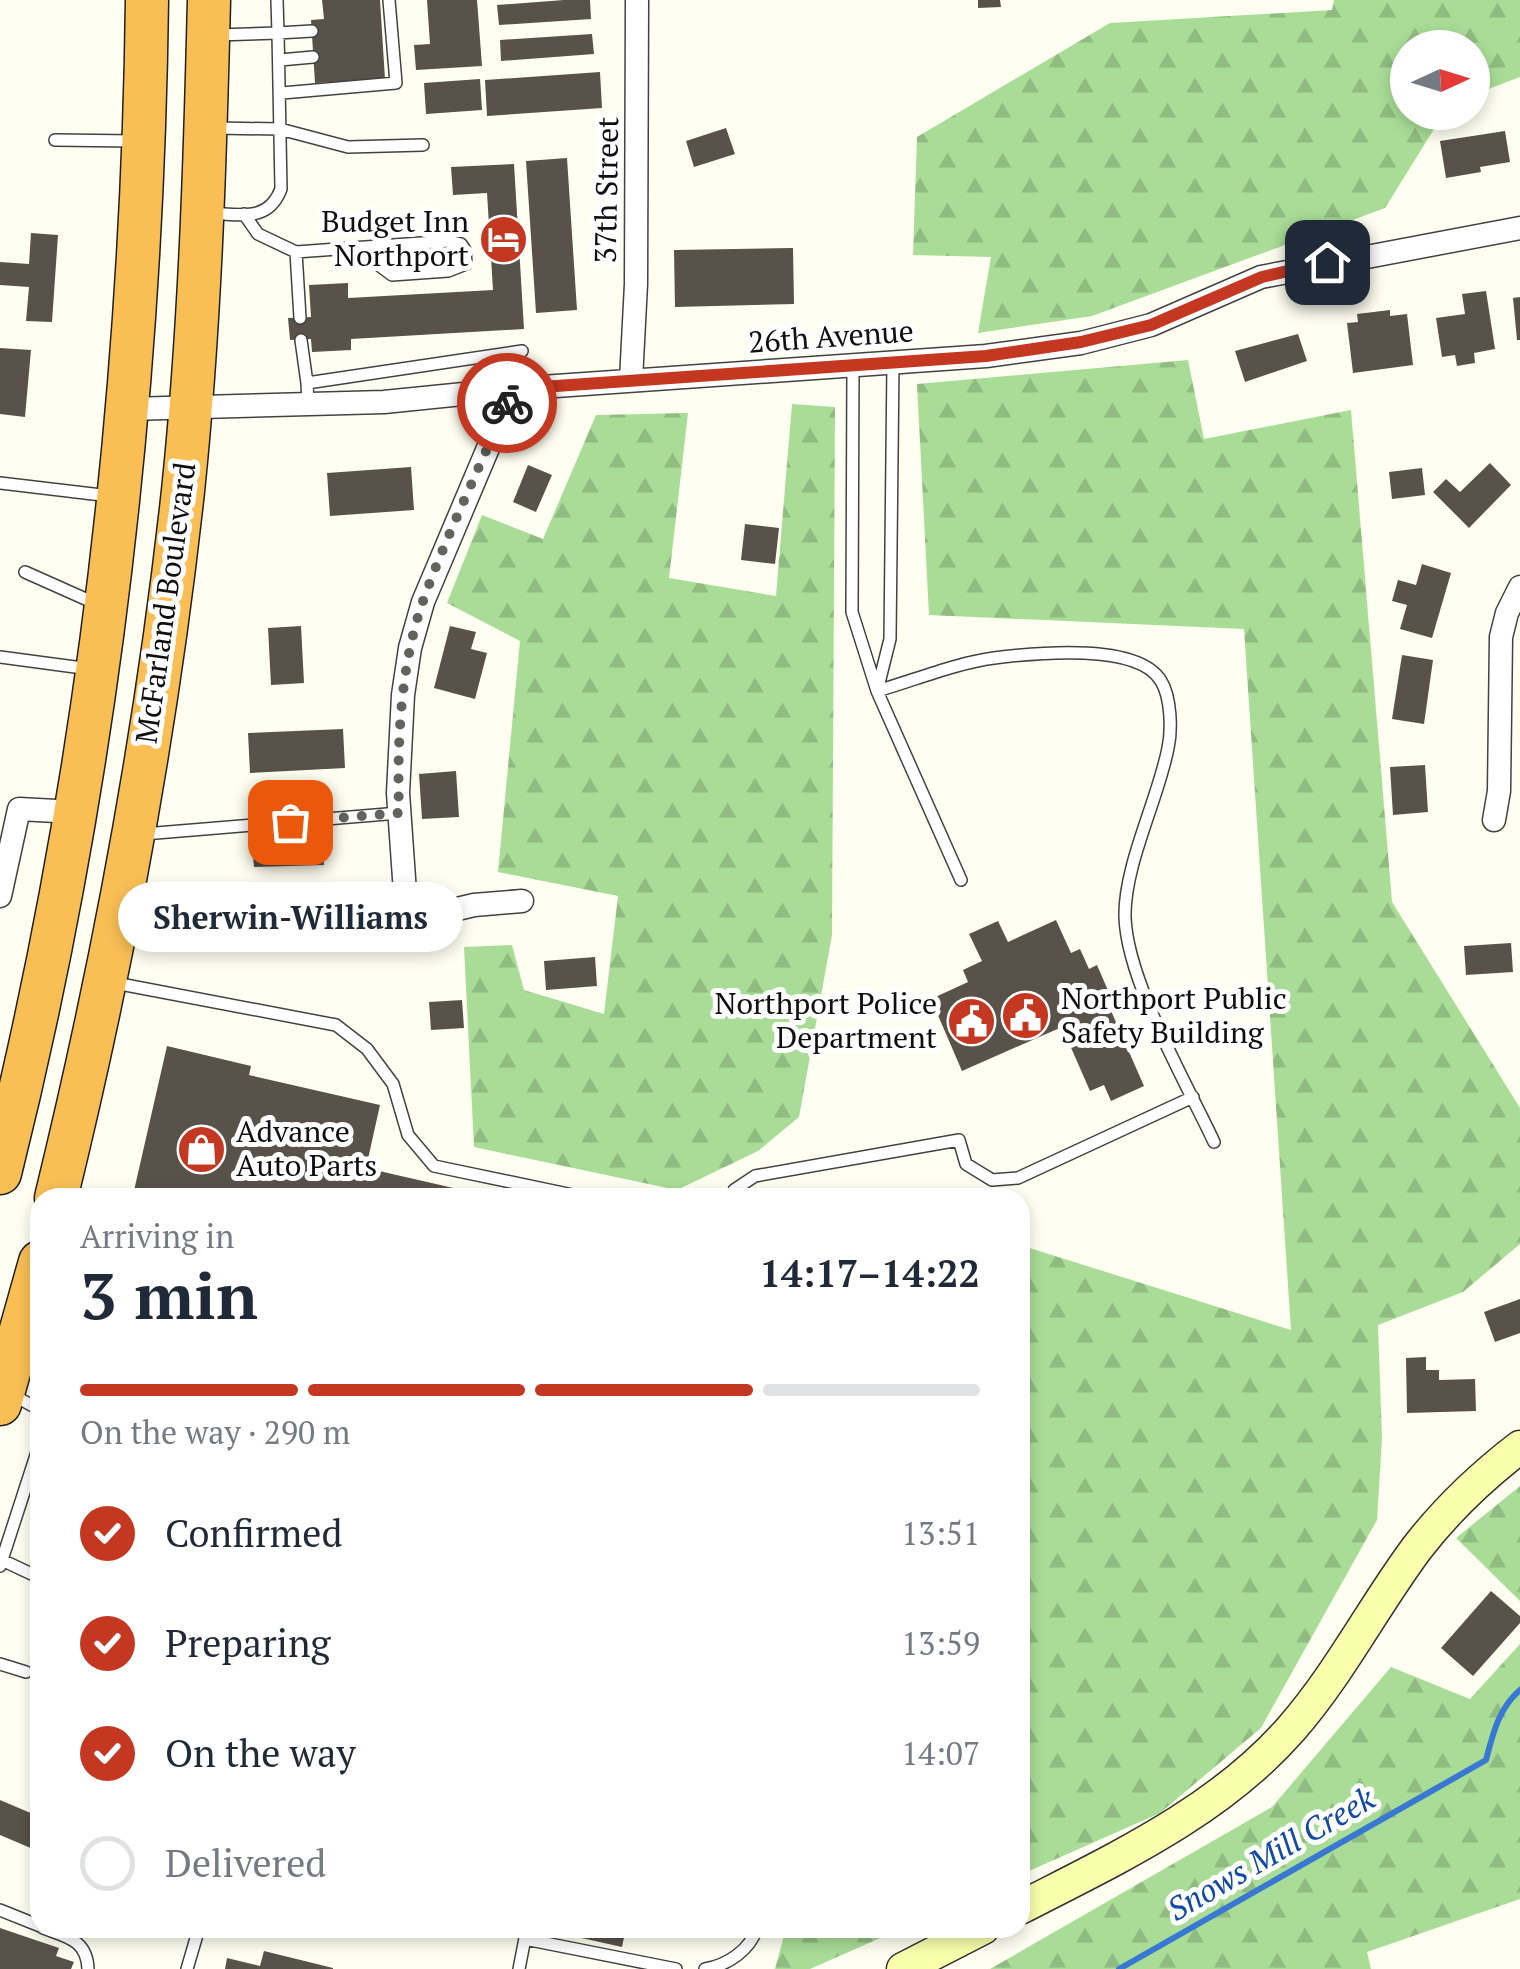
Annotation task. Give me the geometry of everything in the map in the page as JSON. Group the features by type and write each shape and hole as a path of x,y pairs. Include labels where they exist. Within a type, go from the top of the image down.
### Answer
{"highway":[{"name":"McFarland Boulevard","path":"0,1173 24,1074 75,812 106,608 129,410 144,141 147,0"},
{"name":"McFarland Boulevard","path":"58,1188 106,981 160,672 190,408 223,213 205,128 208,18"},
{"path":"24,1074 35,1140 27,1190 30,1199"},
{"path":"15,1401 30,1318"}],"street":[{"name":"37th Street","path":"632,380 637,0"},
{"name":"26th Avenue","path":"129,410 190,408 308,394 384,402 513,389 986,356 1104,338 1195,308 1262,277 1520,228"},
{"path":"513,389 423,602 410,648 401,718 399,813 407,921 474,905 522,901"},
{"path":"1494,820 1499,790 1501,637 1506,612 1520,587"},
{"path":"0,896 10,808 75,812"},
{"path":"1030,1903 1160,1834 1201,1809 1258,1764 1337,1671 1393,1583 1447,1511 1520,1448"},
{"path":"903,1969 963,1938"}],"lane":[{"path":"223,213 262,213 275,204 281,189 282,93 277,0"},
{"path":"282,93 396,83 388,50 389,0"},
{"path":"208,18 278,34 312,30"},
{"path":"280,60 313,57"},
{"path":"205,128 280,129 348,147 423,145"},
{"path":"55,140 144,141"},
{"path":"223,213 296,252 449,241 465,250 466,264 448,270 392,274 356,248"},
{"path":"296,252 300,318"},
{"path":"301,340 308,394 522,350"},
{"path":"878,691 890,640 894,362"},
{"path":"853,366 852,612 878,691 961,880"},
{"path":"0,483 119,497"},
{"path":"25,572 106,608"},
{"path":"878,691 992,658 1098,654 1136,660 1161,680 1170,714 1169,746 1128,890 1125,918 1133,967 1214,1142"},
{"path":"0,656 97,670"},
{"path":"132,836 399,813"},
{"path":"106,981 336,1025 367,1049 393,1084 408,1135 434,1166 539,1188"},
{"path":"737,1188 754,1176 959,1140 966,1164 992,1180 1018,1178 1193,1097"},
{"path":"30,1474 1,1563 30,1574"},
{"path":"0,1664 26,1672"},
{"path":"0,1910 30,1922"},
{"path":"70,1938 80,1942 88,1955 88,1969"},
{"path":"188,1969 196,1938"},
{"path":"519,1969 525,1938"},
{"path":"547,1938 676,1969"},
{"path":"706,1969 722,1966 754,1938"}],"green space":[{"path":"1334,0 1520,0 1520,77 1490,88 1490,30 1390,30 1390,130 1433,130 1385,208 1092,316 978,333 991,257 913,255 917,137 1110,23 1332,10"},
{"path":"1188,360 1204,439 1351,410 1392,902 1520,1108 1520,1244 1463,1292 1378,1325 1382,1438 1377,1520 1261,1728 1160,1813 1030,1871 1030,1248 1291,1330 1244,629 929,615 917,384"},
{"path":"792,404 835,407 832,935 799,1117 758,1151 681,1188 474,1147 464,947 512,945 524,990 604,1014 618,896 498,872 520,641 447,603 482,515 543,539 596,415 688,413 669,578 776,596"},
{"path":"1520,1486 1520,1601 1456,1538"},
{"path":"1520,1644 1520,1899 1367,1952 1371,1969 990,1969 1272,1807 1391,1667 1470,1699"},
{"path":"783,1938 880,1938 810,1969 775,1969"}],"building":[{"path":"322,0 380,0 385,79 315,83 311,20 324,19"},
{"path":"427,0 477,0 482,66 416,70 414,45 430,44"},
{"path":"590,0 591,19 499,25 497,5"},
{"path":"978,0 1000,0 1001,7 978,8"},
{"path":"592,34 594,54 501,61 500,40"},
{"path":"600,72 602,108 487,116 485,80"},
{"path":"480,79 482,110 426,114 424,83"},
{"path":"726,128 735,154 694,167 686,141"},
{"path":"1505,131 1510,162 1446,178 1440,141"},
{"path":"567,158 577,310 536,313 526,161"},
{"name":"Budget Inn Northport","path":"514,164 524,329 351,339 351,350 312,352 311,339 290,340 288,318 311,317 309,285 348,283 348,298 493,290 487,193 453,195 451,167"},
{"path":"31,233 58,235 52,322 26,321 29,287 0,285 0,262 29,264"},
{"path":"793,248 794,304 675,307 674,250"},
{"path":"1486,291 1495,349 1474,353 1475,363 1457,366 1455,355 1442,357 1436,318 1465,314 1462,294"},
{"path":"1520,297 1520,340 1517,340 1513,298"},
{"path":"1390,310 1390,316 1407,314 1413,365 1353,373 1347,323 1358,322 1357,314"},
{"path":"1298,334 1307,361 1245,382 1235,351"},
{"path":"0,348 31,350 25,417 0,414"},
{"path":"1490,463 1511,485 1469,528 1433,492 1446,479 1460,492"},
{"path":"528,465 552,475 536,512 513,502"},
{"path":"411,467 414,510 330,516 327,473"},
{"path":"1422,468 1425,495 1392,499 1389,472"},
{"path":"745,524 779,528 775,564 741,560"},
{"path":"1422,564 1451,573 1432,638 1400,629 1407,605 1392,601 1398,580 1416,585"},
{"path":"301,626 304,683 271,685 268,628"},
{"path":"450,626 476,632 471,649 487,653 475,699 434,688"},
{"path":"1402,655 1433,660 1424,724 1392,719"},
{"path":"343,729 345,768 250,773 248,733"},
{"path":"1425,765 1428,812 1393,815 1390,767"},
{"path":"456,771 459,817 422,819 419,774"},
{"path":"293,837 294,841 323,840 324,865 254,867 252,844"},
{"name":"Northport Public Safety Building","path":"1056,920 1071,953 1080,949 1089,969 1097,965 1113,1002 1108,1004 1144,1086 1111,1101 1104,1085 1090,1091 1062,1027 962,1071 931,999 968,982 963,970 982,961 969,934 998,921 1008,942"},
{"path":"1511,943 1513,972 1466,975 1464,946"},
{"path":"595,957 597,986 546,990 544,961"},
{"path":"462,1000 464,1028 431,1030 429,1002"},
{"path":"167,1046 251,1066 249,1075 380,1105 366,1168 453,1188 135,1188"},
{"path":"1520,1299 1520,1333 1495,1342 1484,1312"},
{"path":"1426,1357 1426,1370 1439,1370 1439,1380 1475,1379 1476,1411 1407,1413 1406,1358"},
{"path":"1491,1591 1520,1616 1520,1623 1473,1676 1441,1648"},
{"path":"0,1800 30,1813 30,1848 0,1835"},
{"path":"0,1928 59,1948 56,1956 74,1962 71,1969 0,1969"},
{"path":"582,1938 624,1938 622,1947"},
{"path":"264,1951 333,1969 225,1969 227,1958 260,1966"}],"waterway":[{"name":"Snows Mill Creek","path":"1119,1969 1486,1760 1501,1714 1520,1690"}],"way so far":[{"path":"290,822 399,813 401,718 410,648 423,602 507,403"}],"place":[{"name":"Budget Inn Northport","path":"504,239"},
{"name":"Sherwin-Williams","path":"290,822"},
{"name":"Northport Public Safety Building","path":"1026,1016"},
{"name":"Northport Police Department","path":"972,1021"},
{"name":"Advance Auto Parts","path":"201,1149"}],"route":[{"path":"507,403 513,389 986,356 1081,342 1151,325 1262,277 1327,262"}]}
